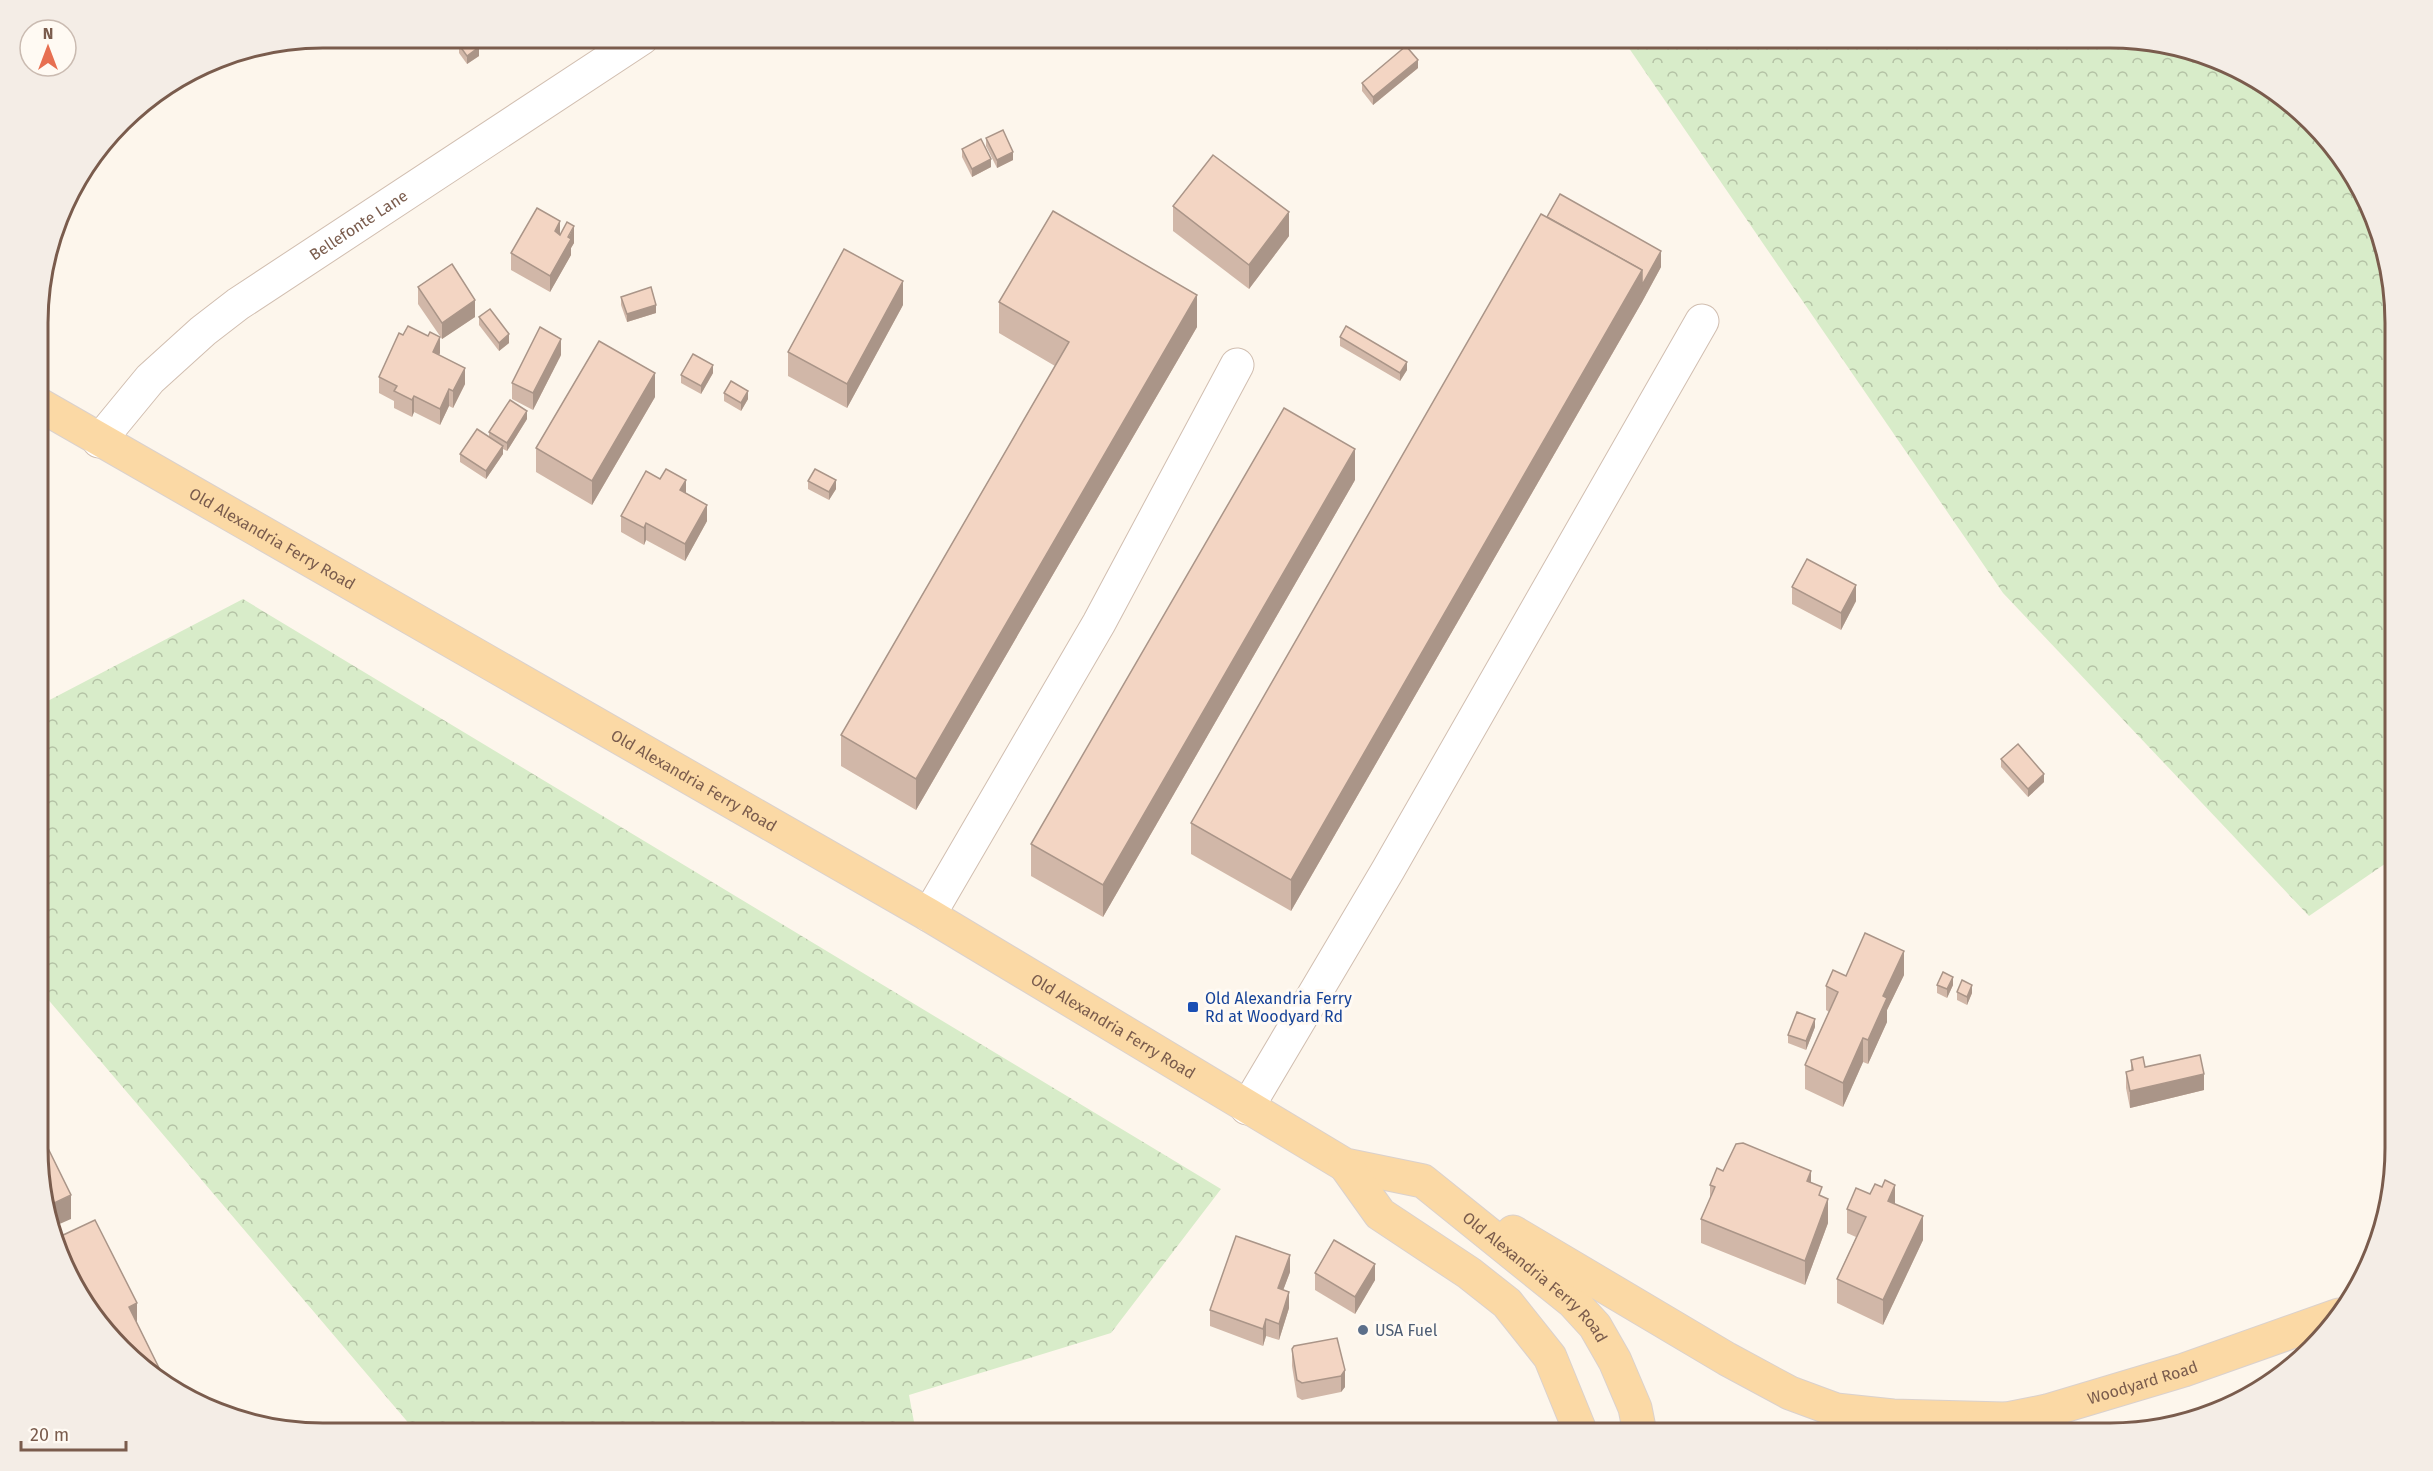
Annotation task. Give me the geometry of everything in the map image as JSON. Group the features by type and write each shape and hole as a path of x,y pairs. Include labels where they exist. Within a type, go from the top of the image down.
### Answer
{"main road":[{"name":"Old Alexandria Ferry Road","path":"48,410 929,915 1344,1165 1423,1181 1573,1302 1595,1326 1615,1361 1635,1408 1638,1423"},
{"name":"Old Alexandria Ferry Road","path":"1344,1165 1380,1214 1469,1273 1507,1303 1550,1357 1577,1423"},
{"path":"1423,1181 1580,1270 1727,1359 1790,1393 1836,1410 1893,1416 2004,1419"},
{"name":"Woodyard Road","path":"1987,1423 2047,1411 2184,1370 2324,1320"},
{"path":"1993,1423 2004,1419"}],"street":[{"name":"Bellefonte Lane","path":"99,441 150,379 211,324 627,48"},
{"path":"1247,1108 1394,859 1702,321"},
{"path":"929,915 1099,623 1237,365"}],"green space":[{"path":"1629,48 2110,48 2164,53 2232,76 2263,94 2291,116 2317,142 2339,170 2364,218 2376,252 2383,287 2385,323 2385,864 2309,916 2003,593"},
{"path":"243,599 1221,1189 1111,1333 909,1395 914,1423 408,1423 48,999 48,701"}],"building":[{"path":"461,48 478,48 467,56"},
{"path":"1404,48 1408,48 1418,60 1373,97 1362,83"},
{"path":"1003,130 1013,152 997,160 986,138"},
{"path":"981,139 991,159 972,169 962,149"},
{"path":"1213,155 1289,212 1249,265 1173,206"},
{"path":"1560,194 1661,251 1642,285 1642,270 1547,217"},
{"path":"537,208 560,221 555,231 560,235 567,222 574,226 568,237 571,239 550,276 511,253"},
{"path":"1053,211 1197,295 916,779 841,735 1069,342 999,302"},
{"path":"1541,214 1642,270 1291,880 1191,823"},
{"path":"844,249 903,281 847,384 788,352"},
{"path":"452,264 475,300 442,323 418,287"},
{"path":"651,287 656,305 627,314 621,297"},
{"path":"490,309 509,334 499,343 479,317"},
{"path":"408,326 428,336 430,332 440,337 433,352 465,368 453,391 449,389 440,409 414,396 412,400 394,391 397,386 379,377 399,333 403,335"},
{"path":"1346,326 1407,362 1400,373 1340,337"},
{"path":"540,327 561,339 533,393 512,383"},
{"path":"599,341 655,373 592,481 536,448"},
{"path":"693,354 713,365 701,386 681,375"},
{"path":"731,381 748,391 741,403 724,393"},
{"path":"510,400 527,411 507,443 489,432"},
{"path":"1284,408 1355,449 1103,885 1031,844"},
{"path":"477,429 503,446 486,471 460,454"},
{"path":"666,469 686,480 680,490 707,505 685,544 646,523 644,528 621,516 646,471 660,479"},
{"path":"815,469 836,480 829,492 808,481"},
{"path":"1807,559 1856,585 1841,613 1792,587"},
{"path":"2018,744 2044,774 2028,789 2001,759"},
{"path":"1865,933 1904,951 1883,996 1887,998 1868,1040 1863,1038 1843,1083 1805,1065 1838,992 1826,986 1833,970 1846,976"},
{"path":"1943,972 1953,977 1947,989 1937,985"},
{"path":"1962,980 1972,985 1967,997 1957,992"},
{"path":"1797,1012 1815,1019 1806,1041 1788,1035"},
{"path":"2200,1055 2204,1074 2130,1091 2126,1072 2133,1070 2131,1060 2143,1057 2145,1067"},
{"path":"1743,1143 1811,1171 1807,1181 1822,1187 1819,1195 1828,1199 1805,1261 1701,1219 1715,1187 1710,1185 1717,1168 1723,1171 1736,1144"},
{"path":"48,1148 71,1195 53,1203"},
{"path":"1885,1180 1895,1185 1888,1201 1923,1216 1883,1300 1837,1279 1866,1217 1847,1209 1856,1188 1870,1194 1875,1184 1882,1187"},
{"path":"95,1220 137,1303 129,1307 159,1369 116,1329 94,1301 76,1270 63,1235"},
{"path":"1236,1236 1290,1255 1278,1288 1289,1292 1279,1324 1266,1319 1263,1329 1210,1310"},
{"path":"1334,1240 1375,1264 1355,1297 1315,1273"},
{"path":"1337,1338 1345,1370 1341,1376 1302,1383 1297,1380 1292,1349 1294,1346"}],"place":[{"name":"Old Alexandria Ferry Rd at Woodyard Rd","path":"1193,1007"},
{"name":"USA Fuel","path":"1363,1330"}]}
